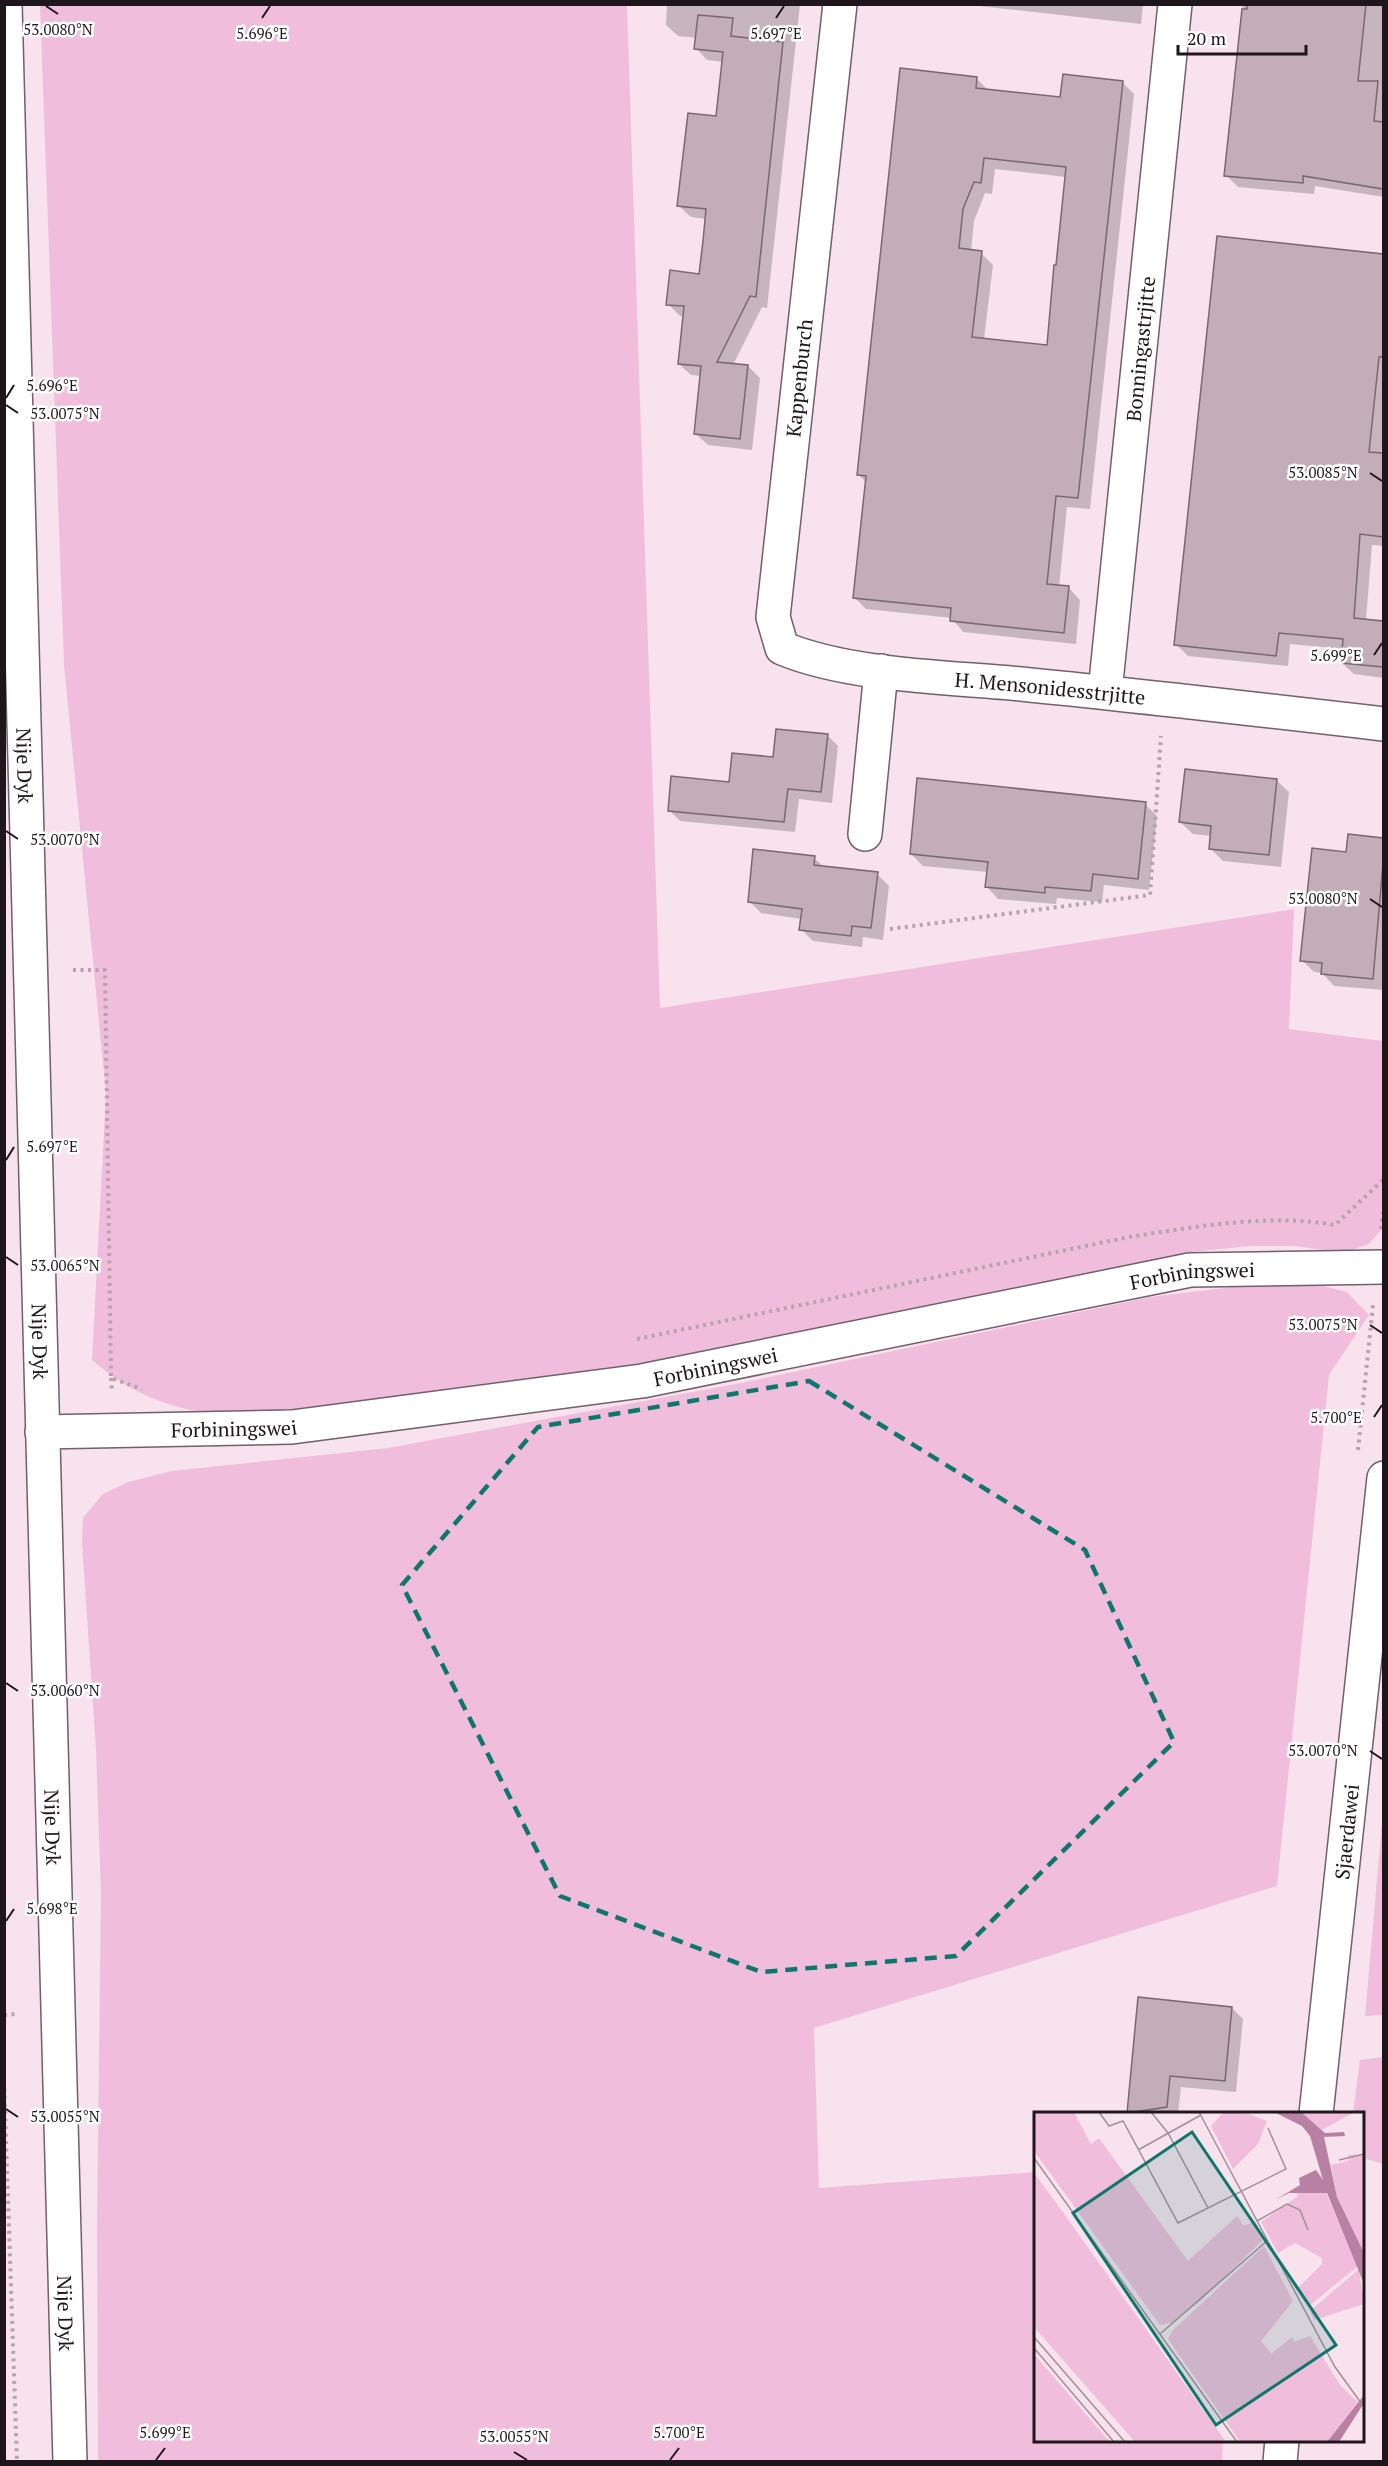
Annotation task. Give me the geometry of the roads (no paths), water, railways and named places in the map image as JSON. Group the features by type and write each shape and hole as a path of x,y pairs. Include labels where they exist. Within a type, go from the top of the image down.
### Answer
{"street":[{"name":"Nije Dyk","path":"5,4 70,2462"},
{"name":"Kappenburch","path":"840,4 773,617 782,648 805,658 881,671"},
{"name":"Bonningastrjitte","path":"1105,692 1175,4"},
{"name":"H. Mensonidesstrjitte","path":"881,671 1105,692 1383,724"},
{"path":"865,834 881,671"},
{"name":"Forbiningswei","path":"42,1432 292,1427 642,1381 1190,1270 1383,1267"},
{"name":"Sjaerdawei","path":"1316,2112 1383,1478"},
{"path":"1280,2462 1282,2442"}]}
